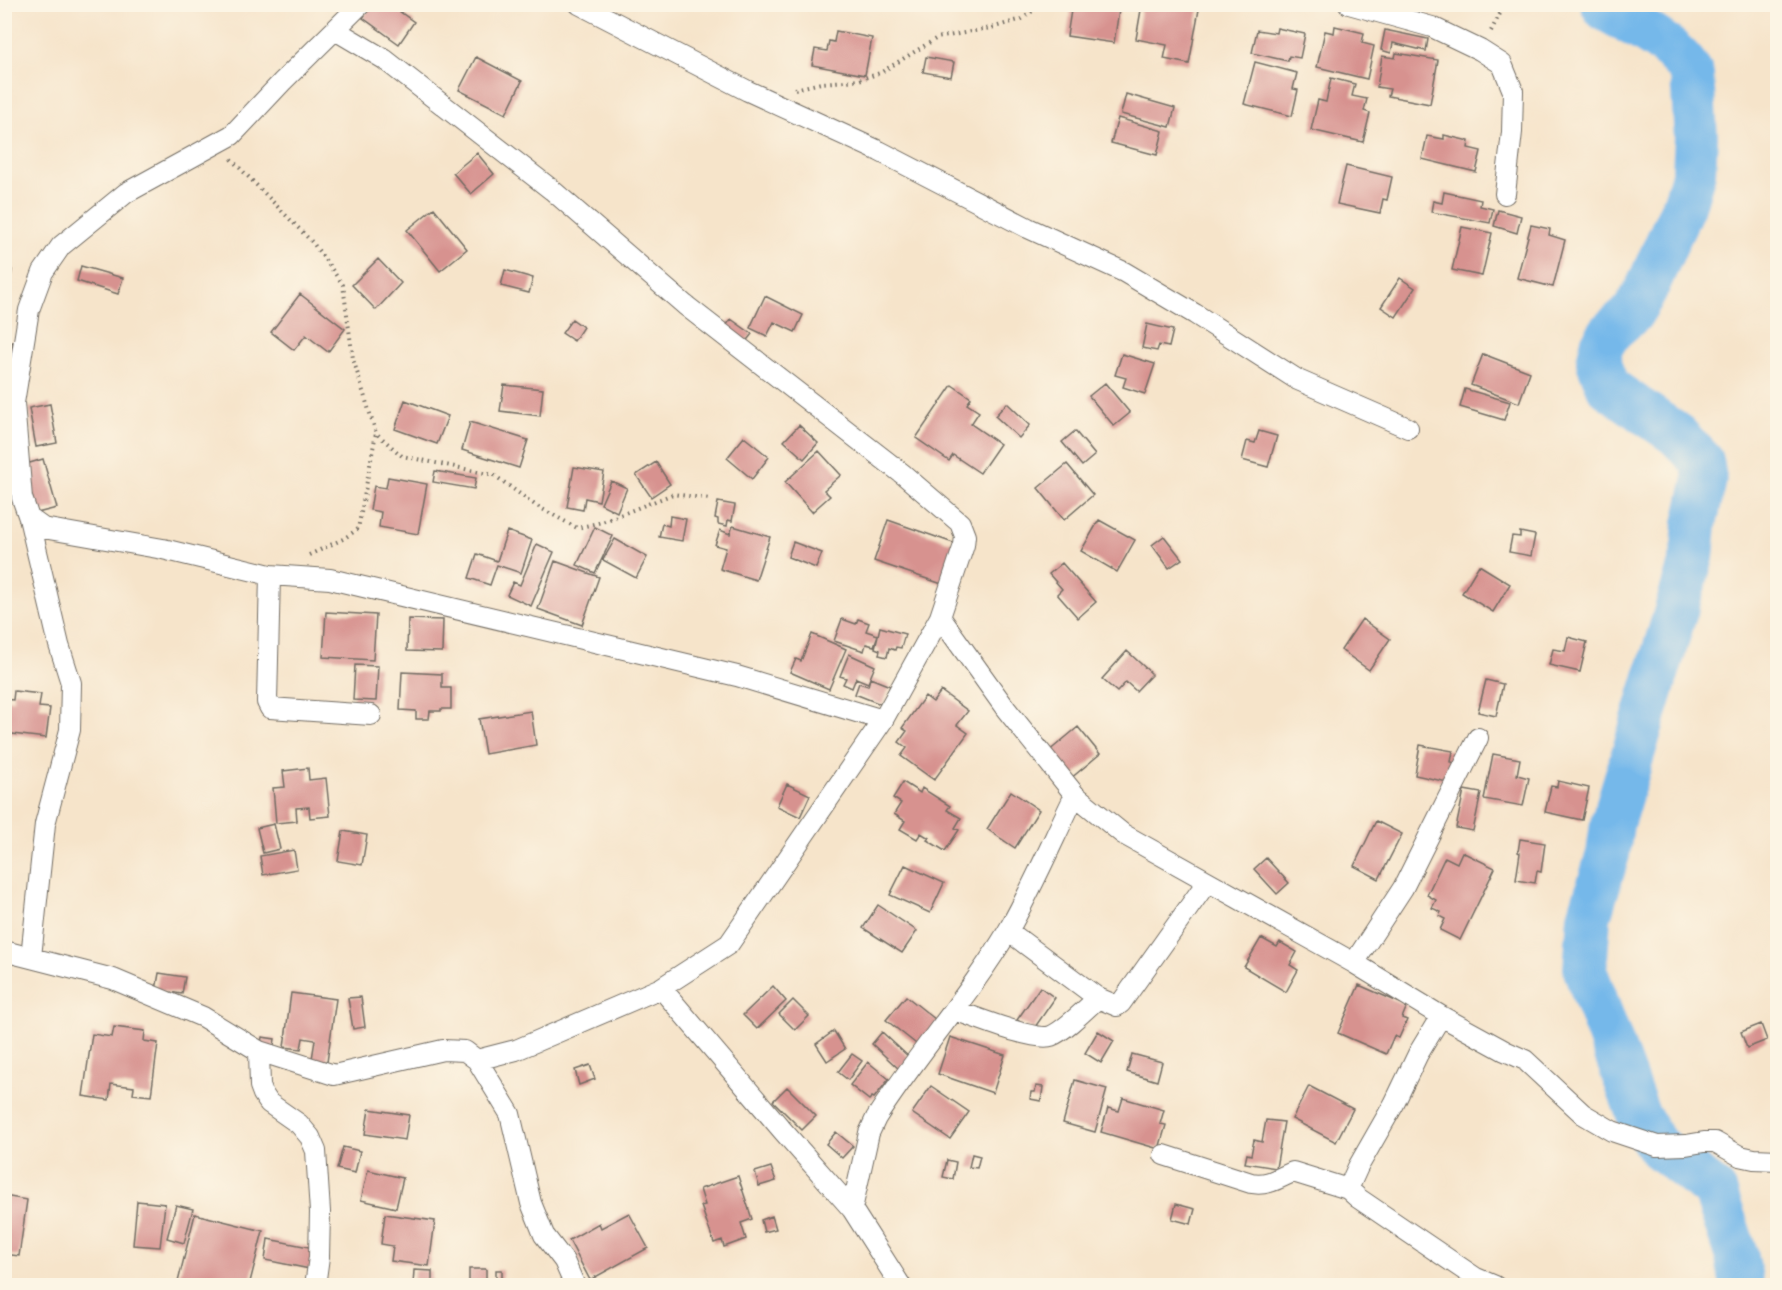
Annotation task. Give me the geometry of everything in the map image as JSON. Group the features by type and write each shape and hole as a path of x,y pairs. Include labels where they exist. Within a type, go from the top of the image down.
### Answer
{"street":[{"path":"31,957 45,824 70,730 71,683 59,645 29,518 22,498 14,403 29,310 43,272 62,246 126,193 232,135 361,4"},
{"path":"579,4 748,91 879,151 1028,228 1124,272 1298,380 1408,428"},
{"path":"1349,4 1432,27 1480,50 1502,64 1513,91 1512,132 1505,194"},
{"path":"334,30 384,59 543,182 685,305 904,475 960,523 965,536 940,616 883,720 729,944 661,988 516,1050 477,1059"},
{"path":"29,518 44,528 164,549 274,575 330,579 543,629 737,676 883,720"},
{"path":"274,575 267,702 270,708 371,715"},
{"path":"940,616 1006,709 1075,795 1123,834 1354,963 1441,1016 1524,1060 1583,1114 1612,1131 1657,1146 1714,1142 1740,1156 1778,1160"},
{"path":"1354,963 1403,888 1478,738"},
{"path":"852,1209 869,1133 876,1118 1008,931 1075,795"},
{"path":"1008,931 1098,998 1117,1006 1207,882"},
{"path":"4,951 123,983 203,1017 259,1051 333,1075 443,1050 465,1051 477,1059 510,1114 531,1203 544,1235 564,1261 575,1286"},
{"path":"661,988 852,1209 901,1286"},
{"path":"954,1010 1044,1038 1054,1035 1098,998"},
{"path":"1348,1189 1418,1054 1441,1016"},
{"path":"259,1051 260,1086 263,1094 269,1103 299,1124 310,1137 316,1151 320,1257 315,1286"},
{"path":"1164,1155 1260,1185 1272,1183 1293,1172 1348,1189 1476,1278 1495,1286"}],"path":[{"path":"784,90 821,83 859,80 880,73 937,39 1023,19 1042,4"},
{"path":"1480,50 1504,4"},
{"path":"216,144 313,243 343,285 353,359 376,434 358,529 344,539 297,560 274,575"},
{"path":"376,434 402,456 494,475 535,506 577,528 602,522 673,494 710,499"}],"building":[{"path":"372,4 389,4 414,22 399,44 363,18"},
{"path":"1072,4 1093,4 1093,6 1119,10 1114,43 1067,36"},
{"path":"1142,4 1168,6 1169,4 1200,4 1189,64 1164,59 1167,45 1136,39"},
{"path":"1335,26 1364,33 1362,43 1374,46 1367,79 1317,67 1325,31 1334,33"},
{"path":"1277,28 1305,34 1300,58 1289,56 1288,61 1252,53 1257,30 1276,33"},
{"path":"1385,30 1428,39 1426,51 1393,43 1391,53 1381,50"},
{"path":"836,31 872,38 865,75 812,65 815,49 827,51 829,41 834,42"},
{"path":"1396,53 1438,60 1430,104 1388,96 1390,89 1377,87 1382,56 1395,58"},
{"path":"476,57 522,81 506,114 459,90"},
{"path":"926,57 954,62 951,77 923,72"},
{"path":"1255,62 1297,73 1293,89 1298,90 1292,116 1244,104"},
{"path":"1331,78 1355,84 1352,96 1367,99 1364,111 1370,113 1363,142 1311,130 1318,100 1326,102"},
{"path":"1126,94 1175,108 1170,127 1121,114"},
{"path":"1118,118 1163,131 1157,155 1111,143"},
{"path":"1444,135 1469,141 1468,148 1481,151 1476,172 1422,159 1427,136 1444,139"},
{"path":"477,153 494,174 471,194 453,173"},
{"path":"1346,166 1392,177 1387,200 1383,199 1380,213 1337,204"},
{"path":"1444,192 1481,200 1480,206 1493,209 1490,223 1431,212 1433,201 1442,203"},
{"path":"434,208 467,249 440,271 407,230"},
{"path":"1498,210 1521,216 1517,233 1494,226"},
{"path":"1531,225 1550,229 1549,235 1565,240 1553,287 1517,278"},
{"path":"1462,227 1492,233 1482,276 1452,270"},
{"path":"378,259 401,283 376,310 352,285"},
{"path":"81,266 123,278 118,294 77,281"},
{"path":"4,269 12,270 8,299 4,299"},
{"path":"505,270 533,278 529,293 501,286"},
{"path":"1400,278 1415,288 1396,317 1381,307"},
{"path":"300,294 345,329 328,352 306,335 294,350 271,332"},
{"path":"765,296 803,315 795,332 774,322 767,336 750,328"},
{"path":"572,319 583,327 574,341 562,333"},
{"path":"731,319 752,334 744,344 724,329"},
{"path":"1147,324 1173,330 1169,347 1159,345 1157,351 1142,348"},
{"path":"12,342 20,343 9,379 4,378 4,353 10,354"},
{"path":"1122,354 1155,364 1145,394 1123,387 1126,378 1115,375"},
{"path":"1483,354 1530,372 1519,403 1471,385"},
{"path":"1105,383 1130,413 1114,426 1089,396"},
{"path":"504,385 543,389 540,416 500,411"},
{"path":"952,385 971,398 967,404 979,412 971,424 1000,444 980,473 953,455 949,461 916,438"},
{"path":"1465,389 1510,402 1504,420 1460,407"},
{"path":"405,400 448,416 437,444 395,429"},
{"path":"1007,403 1030,425 1019,438 995,416"},
{"path":"50,404 57,443 36,447 29,408"},
{"path":"470,422 528,440 519,468 462,450"},
{"path":"799,425 818,443 804,459 784,441"},
{"path":"1075,431 1095,455 1082,466 1062,442"},
{"path":"1259,431 1277,436 1268,467 1242,460 1247,441 1255,443"},
{"path":"744,437 769,457 752,479 727,458"},
{"path":"819,451 841,475 824,490 830,496 812,512 785,482"},
{"path":"43,459 57,508 37,513 23,465"},
{"path":"656,462 670,484 651,497 636,475"},
{"path":"1067,464 1093,495 1064,520 1038,488"},
{"path":"574,467 604,472 599,501 585,498 583,510 567,507"},
{"path":"435,471 476,478 474,489 433,482"},
{"path":"388,477 427,484 418,534 379,527 381,512 370,510 374,486 386,488"},
{"path":"611,481 627,488 617,512 601,504"},
{"path":"718,502 735,505 732,521 728,520 727,526 718,524 718,519 715,518"},
{"path":"670,516 686,519 682,541 659,537 662,524 669,526"},
{"path":"888,520 956,544 942,584 874,561"},
{"path":"1099,520 1135,540 1117,572 1081,551"},
{"path":"733,526 770,537 756,580 720,569 726,548 715,545 720,530 730,534"},
{"path":"595,527 613,536 595,573 577,565"},
{"path":"507,531 532,540 521,573 497,565 490,585 469,578 477,554 497,561"},
{"path":"1520,532 1535,535 1531,556 1509,552 1512,536 1520,537"},
{"path":"1164,536 1182,559 1169,568 1152,545"},
{"path":"615,539 647,557 636,578 603,560"},
{"path":"793,542 822,553 816,568 788,557"},
{"path":"537,544 554,552 531,606 507,595 513,582 520,585"},
{"path":"555,561 599,577 582,625 538,609"},
{"path":"1062,563 1096,602 1078,618 1057,594 1062,589 1049,574"},
{"path":"1479,565 1510,584 1493,612 1462,593"},
{"path":"326,612 376,615 373,660 323,657"},
{"path":"408,619 443,620 442,652 407,651"},
{"path":"842,619 856,624 858,619 869,623 866,631 878,635 874,646 866,644 864,651 834,641"},
{"path":"1362,619 1390,639 1369,670 1341,650"},
{"path":"880,627 905,634 901,648 896,647 895,650 889,648 887,657 879,655 880,650 875,648"},
{"path":"812,634 846,649 829,689 790,672 796,659 801,661"},
{"path":"1568,637 1587,642 1580,672 1549,665 1553,649 1565,651"},
{"path":"1127,651 1152,674 1136,691 1126,682 1117,692 1102,679"},
{"path":"849,654 875,666 868,683 856,678 852,688 843,684 846,678 840,676"},
{"path":"355,665 378,666 376,701 353,700"},
{"path":"402,672 442,674 442,688 451,688 451,709 430,711 429,719 416,719 416,711 400,710"},
{"path":"870,678 890,686 883,705 855,694 859,683 868,686"},
{"path":"1486,680 1503,684 1496,716 1478,712"},
{"path":"14,691 41,694 39,707 50,708 46,738 4,733 4,699 13,700"},
{"path":"941,691 968,711 957,725 968,733 934,780 901,756 907,748 899,742 907,731 902,728 925,696 933,702"},
{"path":"531,711 536,745 485,754 479,719"},
{"path":"1078,727 1100,754 1070,779 1048,752"},
{"path":"1420,745 1453,751 1451,762 1457,763 1447,782 1415,775"},
{"path":"1493,754 1520,759 1517,775 1529,778 1523,806 1484,799"},
{"path":"308,768 309,780 326,778 330,816 310,818 309,807 296,808 297,821 276,823 273,788 285,787 283,771"},
{"path":"1558,781 1589,788 1582,820 1545,812 1551,786 1557,787"},
{"path":"903,782 920,793 922,788 950,806 947,810 961,818 955,828 959,830 945,851 927,840 929,838 921,833 917,839 900,829 905,821 894,814 901,803 893,798"},
{"path":"787,784 810,795 800,817 777,806"},
{"path":"1464,790 1481,793 1473,831 1456,828"},
{"path":"1011,791 1039,810 1015,848 987,829"},
{"path":"1376,821 1402,834 1379,879 1354,866"},
{"path":"274,824 280,849 263,853 257,828"},
{"path":"343,831 367,835 362,865 338,861"},
{"path":"1520,839 1545,843 1541,872 1537,871 1535,883 1516,880"},
{"path":"294,850 297,869 263,875 260,856"},
{"path":"1462,852 1495,868 1460,940 1440,930 1445,919 1439,916 1441,912 1432,908 1436,900 1427,895 1445,857 1457,863"},
{"path":"1266,858 1289,883 1277,894 1254,869"},
{"path":"905,865 944,883 930,913 890,895"},
{"path":"878,905 917,931 902,953 863,928"},
{"path":"1261,938 1277,947 1280,942 1297,952 1290,965 1298,970 1286,992 1244,967"},
{"path":"159,973 185,977 182,994 156,990"},
{"path":"1359,985 1407,1006 1402,1018 1407,1020 1399,1038 1394,1036 1386,1054 1338,1033"},
{"path":"773,986 786,1001 757,1029 743,1015"},
{"path":"1040,987 1055,998 1033,1030 1017,1020"},
{"path":"291,993 336,999 327,1062 312,1059 315,1040 303,1038 301,1049 284,1047"},
{"path":"906,996 940,1023 920,1047 886,1020"},
{"path":"361,997 365,1027 353,1029 348,998"},
{"path":"793,1000 809,1016 795,1030 779,1014"},
{"path":"1761,1024 1767,1040 1747,1048 1741,1032"},
{"path":"114,1027 145,1031 144,1041 158,1043 151,1096 133,1094 134,1087 111,1084 109,1100 83,1096 92,1034 112,1037"},
{"path":"834,1031 845,1049 827,1061 816,1044"},
{"path":"1098,1031 1114,1041 1101,1063 1085,1053"},
{"path":"882,1032 911,1059 900,1070 872,1044"},
{"path":"262,1037 275,1039 273,1052 260,1050"},
{"path":"950,1037 1005,1055 993,1093 938,1074"},
{"path":"852,1054 862,1061 848,1080 838,1072"},
{"path":"1132,1054 1162,1062 1157,1081 1127,1072"},
{"path":"868,1062 889,1079 874,1098 869,1100 850,1085"},
{"path":"590,1065 595,1079 579,1085 575,1070"},
{"path":"1075,1080 1107,1089 1095,1132 1063,1123"},
{"path":"931,1086 969,1112 950,1139 912,1113"},
{"path":"1036,1086 1043,1087 1041,1101 1030,1099 1031,1092 1035,1092"},
{"path":"1309,1086 1353,1109 1336,1142 1292,1119"},
{"path":"787,1087 816,1116 802,1130 773,1101"},
{"path":"1123,1098 1164,1110 1160,1124 1166,1125 1159,1149 1101,1132 1108,1108 1119,1111"},
{"path":"369,1109 409,1115 405,1140 365,1134"},
{"path":"1266,1120 1284,1122 1276,1168 1245,1163 1247,1154 1251,1155 1254,1140 1262,1142"},
{"path":"836,1132 853,1146 842,1158 826,1144"},
{"path":"343,1147 360,1151 355,1173 337,1169"},
{"path":"972,1154 980,1156 977,1168 969,1167"},
{"path":"947,1160 956,1162 953,1179 943,1177"},
{"path":"771,1167 776,1181 759,1186 755,1172"},
{"path":"368,1170 403,1178 396,1208 361,1200"},
{"path":"738,1176 752,1219 741,1223 746,1239 724,1247 722,1240 714,1243 701,1206 705,1205 700,1189"},
{"path":"4,1196 27,1200 19,1256 4,1254"},
{"path":"137,1201 165,1204 160,1247 133,1245"},
{"path":"1176,1204 1195,1209 1191,1224 1172,1219"},
{"path":"176,1205 193,1209 184,1243 167,1238"},
{"path":"629,1213 648,1248 590,1280 569,1240 599,1223 601,1228"},
{"path":"195,1214 263,1231 249,1286 177,1286"},
{"path":"385,1214 435,1221 429,1266 391,1261 393,1246 381,1244"},
{"path":"772,1216 776,1229 764,1232 761,1220"},
{"path":"268,1239 314,1248 310,1269 265,1260"},
{"path":"469,1269 486,1269 486,1280 496,1281 496,1270 502,1270 502,1286 469,1286"},
{"path":"414,1270 432,1271 432,1286 413,1286"}],"waterway":[{"path":"1602,4 1605,9 1666,45 1685,64 1692,75 1696,138 1694,172 1686,199 1646,290 1632,313 1611,331 1602,345 1598,362 1608,387 1677,435 1702,461 1705,479 1695,524 1692,557 1612,824 1608,854 1589,917 1585,970 1639,1117 1657,1146 1715,1191 1737,1257 1742,1286"}]}
